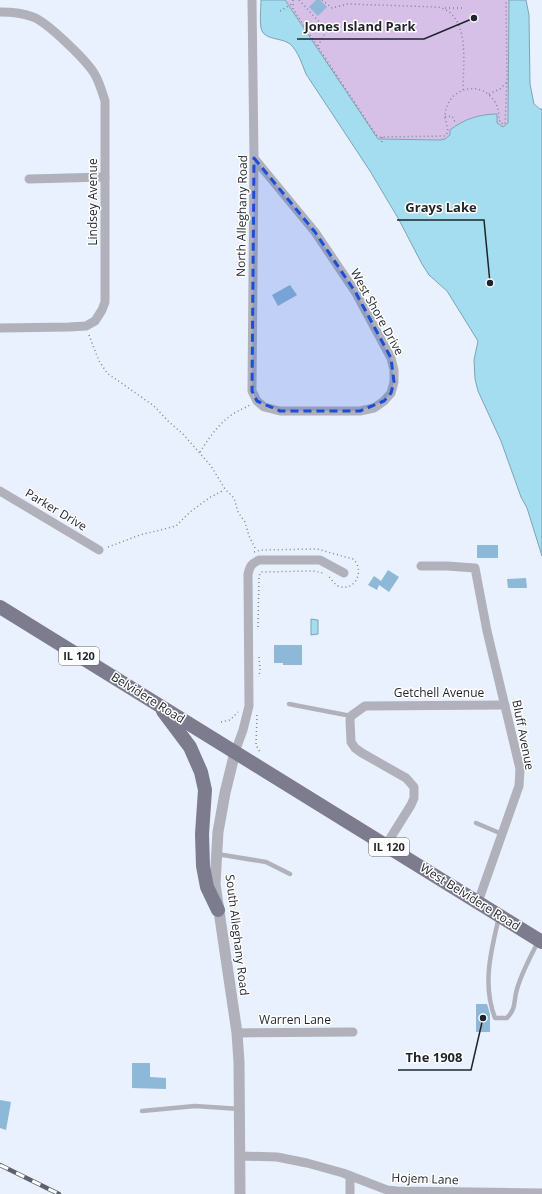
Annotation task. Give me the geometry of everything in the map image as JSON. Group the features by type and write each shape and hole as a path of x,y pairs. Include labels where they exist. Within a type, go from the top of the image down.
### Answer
{"main road":[{"name":"Belvidere Road","path":"0,607 235,752"},
{"path":"158,704 190,746 201,772 205,790 202,834 203,866 207,887 218,910"},
{"name":"West Belvidere Road","path":"235,752 540,941"}],"street":[{"name":"North Alleghany Road","path":"252,0 254,158 252,391 257,401"},
{"name":"Lindsey Avenue","path":"0,12 20,13 42,21 87,64 99,81 105,101 105,302 95,321 86,326"},
{"name":"West Shore Drive","path":"254,158 315,232 356,293 391,358 394,370 394,382 391,394 374,408 360,411 284,411 264,407 257,401"},
{"path":"29,179 105,177"},
{"path":"0,328 69,328 86,326"},
{"name":"Parker Drive","path":"0,491 99,550"},
{"path":"259,560 320,560 344,573"},
{"name":"South Alleghany Road","path":"240,1194 241,1156 237,1033 215,884 218,832 224,799 235,752 243,730 249,706 248,574 252,563 259,560"},
{"name":"Bluff Avenue","path":"421,566 475,568 504,705 520,769 519,786 478,902"},
{"name":"Getchell Avenue","path":"351,716 365,706 504,705"},
{"path":"351,716 351,742 355,748 406,778 414,787 414,798 411,805 386,845"},
{"name":"Warren Lane","path":"237,1033 354,1032"},
{"name":"Hojem Lane","path":"241,1156 277,1157 308,1163 350,1176 387,1190 542,1193"},
{"path":"350,1176 350,1194"}],"lane":[{"path":"289,704 351,716"},
{"path":"476,823 502,834"},
{"path":"217,854 266,862 290,874"},
{"path":"500,916 488,964 488,984 495,1018 507,1018 513,1011 517,990 527,963 540,941"},
{"path":"142,1111 195,1106 240,1109"}],"path":[{"path":"293,0 293,10 376,135 379,137 446,136 448,134 445,117 446,110 450,101 455,95 464,91 480,90 487,93 499,108 500,123 505,124 507,88 506,0"},
{"path":"299,0 323,26 324,35 318,46"},
{"path":"322,0 332,8 348,4 465,8"},
{"path":"280,11 292,3"},
{"path":"443,8 448,11 457,21 463,37 464,91"},
{"path":"503,87 507,81"},
{"path":"487,93 503,87 507,88"},
{"path":"445,117 452,116 456,124"},
{"path":"382,137 382,145"},
{"path":"86,326 95,354 107,373 154,406 168,422 183,434 215,471 225,490 234,498 238,512 245,522 259,560"},
{"path":"200,453 209,438 228,418 257,401"},
{"path":"99,550 140,535 176,526 190,512 209,498 225,490"},
{"path":"250,554 256,550 323,550 353,559 358,564 359,573 358,578 352,585 342,587 333,582 328,575 320,572 261,572 259,576 258,632"},
{"path":"258,654 260,669 259,681"},
{"path":"221,722 233,718 239,709"},
{"path":"257,714 256,745 260,752"}],"highlighted area":[{"path":"254,158 315,232 356,293 391,358 394,382 391,393 384,401 360,411 280,411 257,401 252,391"}],"shaded area":[{"path":"285,0 509,0 508,123 503,127 497,123 467,120 451,130 450,135 445,139 440,140 378,139"}],"water":[{"path":"261,0 285,0 378,139 440,140 445,139 450,135 450,130 455,126 478,116 497,114 497,123 503,127 508,123 509,0 526,0 529,15 530,84 534,104 542,109 542,556 527,508 521,497 501,441 478,391 475,379 474,360 478,341 447,291 429,275 422,264 398,218 370,171 306,74 300,58 295,50 287,42 267,36 262,31 260,21"},
{"path":"311,619 318,620 318,634 311,635"}],"building":[{"path":"316,0 320,0 327,7 318,16 309,7"},
{"path":"290,285 297,295 278,306 272,295"},
{"path":"477,545 498,545 498,558 477,558"},
{"path":"388,570 399,577 389,592 379,585 377,590 368,585 374,576 381,581"},
{"path":"526,578 527,588 508,588 507,579"},
{"path":"274,645 302,645 302,665 283,665 283,663 274,663"},
{"path":"476,1004 487,1004 490,1014 490,1032 476,1032"},
{"path":"132,1063 150,1063 150,1077 166,1078 166,1089 132,1088"},
{"path":"0,1100 11,1102 6,1130 0,1128"}],"railway":[{"path":"0,1165 59,1194"}],"place":[{"name":"Jones Island Park","path":"474,18"},
{"name":"Grays Lake","path":"490,283"},
{"name":"The 1908","path":"483,1018"}]}
